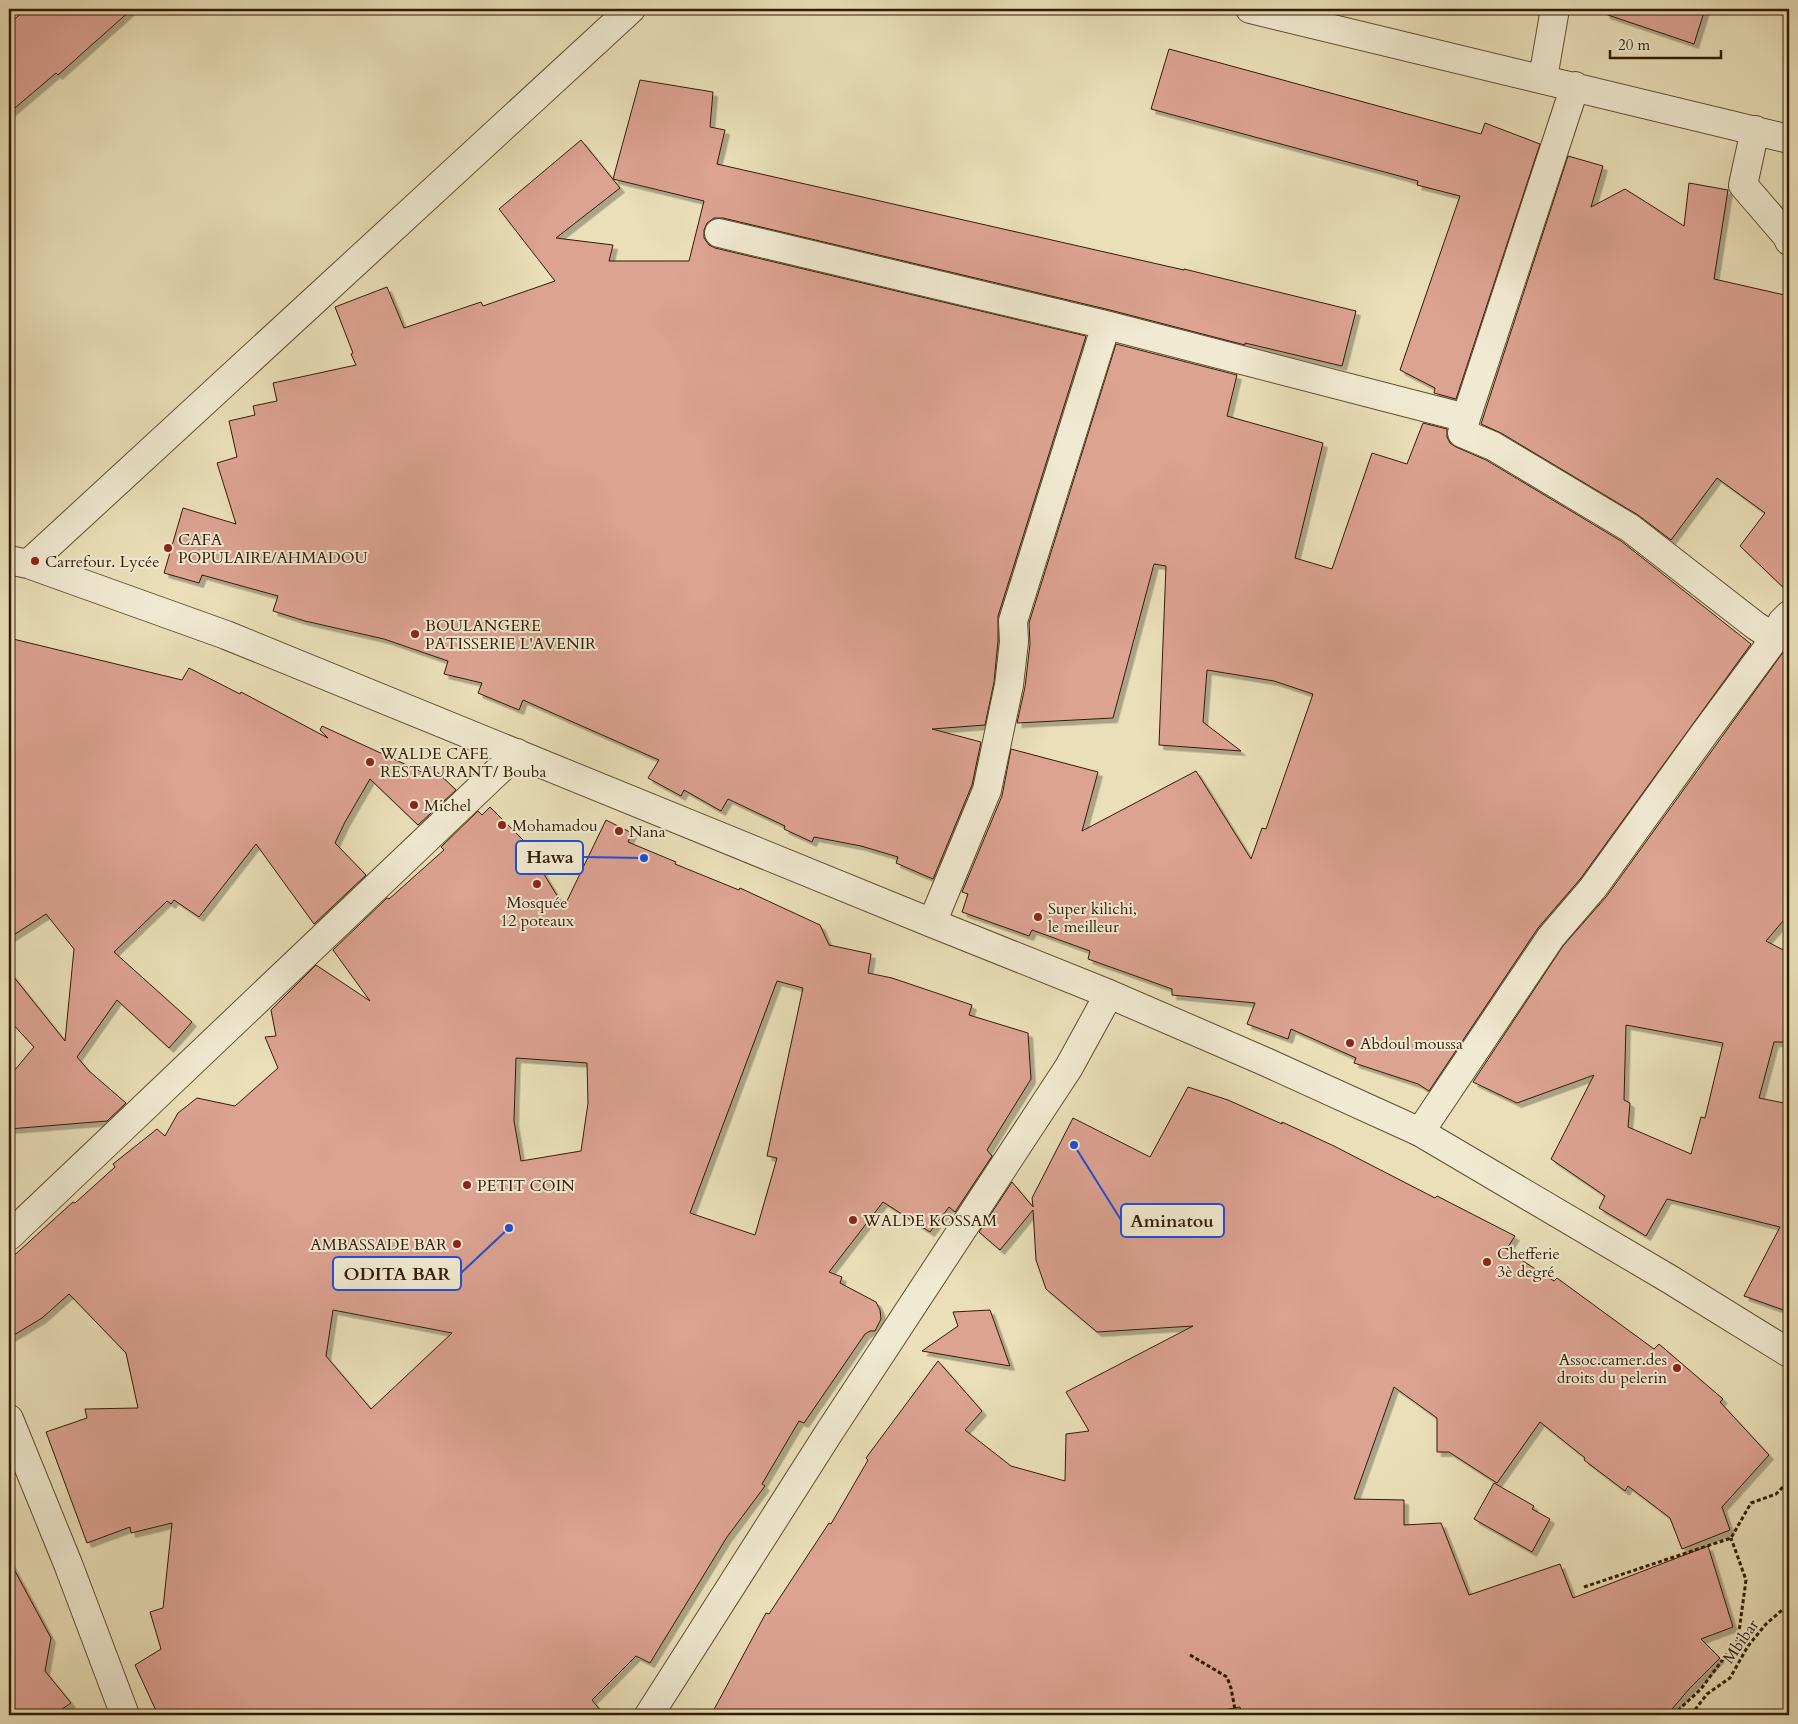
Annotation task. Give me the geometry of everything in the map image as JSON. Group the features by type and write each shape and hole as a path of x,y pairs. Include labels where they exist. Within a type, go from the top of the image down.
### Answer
{"street":[{"path":"631,9 18,562 226,635 1110,994 1420,1132 1671,1280 1789,1353"},
{"path":"1543,78 1555,9"},
{"path":"1260,10 1789,139"},
{"path":"1575,86 1462,433 1493,446 1630,528 1756,626 1775,638"},
{"path":"1755,130 1743,185 1787,236 1789,241"},
{"path":"719,233 1106,325 1466,418"},
{"path":"932,923 987,790 1009,685 1014,642 1013,620 1106,325"},
{"path":"1420,1132 1551,937 1593,888 1775,638 1782,622 1789,615"},
{"path":"9,1236 517,753"},
{"path":"649,1715 830,1432 1069,1067 1110,994"},
{"path":"9,1419 68,1564 125,1715"}],"path":[{"path":"1584,1587 1731,1538 1751,1503 1776,1494 1789,1481"},
{"path":"1673,1715 1701,1689 1738,1639 1746,1580 1731,1538"},
{"name":"Mbibar","path":"1691,1715 1707,1694 1730,1678 1748,1646 1766,1624 1789,1604"},
{"path":"1190,1655 1227,1677 1236,1715"},
{"path":"1678,1709 1686,1715"}],"building":[{"path":"26,9 132,9 58,75 56,73 9,113 9,24"},
{"path":"1606,9 1705,9 1694,44 1605,14"},
{"path":"1169,49 1481,134 1485,123 1540,144 1456,399 1434,393 1435,388 1400,370 1460,196 1417,185 1418,181 1151,109"},
{"path":"640,80 713,92 710,127 725,130 717,164 1184,269 1356,311 1342,366 1245,343 1245,345 1110,310 723,218 714,218 707,223 704,230 704,238 709,245 715,248 1086,336 998,616 998,641 994,682 985,725 932,729 981,742 972,785 933,879 896,863 898,857 861,846 814,837 812,842 784,829 785,826 728,799 721,811 684,790 681,796 648,778 659,760 523,700 519,710 478,693 482,683 444,674 448,661 384,639 305,621 273,611 278,596 202,575 199,583 164,573 183,508 236,524 217,463 237,457 229,421 255,415 253,406 277,401 273,383 356,365 335,307 387,287 404,328 481,302 483,306 555,281 499,209 581,140 620,188 556,238 613,245 609,261 689,261 704,201 613,179"},
{"path":"1568,156 1603,166 1591,207 1625,189 1684,226 1689,183 1728,190 1714,279 1789,296 1789,593 1740,546 1765,513 1717,478 1671,540 1638,515 1501,433 1481,424"},
{"path":"1116,344 1237,375 1227,416 1323,443 1295,558 1332,569 1372,453 1407,464 1423,423 1447,429 1447,437 1450,443 1456,447 1486,460 1621,541 1751,644 1581,878 1538,928 1429,1091 1418,1084 1354,1063 1356,1058 1291,1029 1288,1039 1247,1024 1255,1003 1172,995 1172,989 1088,959 1090,951 1032,930 1029,936 962,912 968,894 962,892 1002,796 1011,749 1098,772 1082,831 1196,771 1251,859 1262,828 1266,829 1313,694 1274,681 1207,670 1203,722 1241,751 1159,745 1166,566 1154,564 1113,718 1017,723 1025,687 1030,644 1029,623"},
{"path":"9,638 182,680 189,668 240,694 241,692 328,738 320,730 322,726 424,773 431,766 456,790 418,825 370,779 335,843 366,875 314,924 256,844 199,917 174,900 171,904 167,901 114,952 192,1022 169,1048 117,1000 77,1057 89,1071 126,1103 107,1121 9,1129 9,1077 34,1047 9,1020 9,971 65,1041 74,949 46,914 9,938"},
{"path":"1789,644 1789,914 1766,941 1789,953 1789,1042 1774,1042 1759,1098 1789,1104 1789,1312 1744,1296 1780,1227 1667,1199 1646,1236 1599,1208 1605,1196 1551,1159 1594,1075 1517,1103 1473,1082 1563,946 1606,897","holes":["1626,1025 1723,1043 1705,1118 1701,1117 1691,1154 1628,1127 1630,1103 1624,1100"]},
{"path":"490,807 523,840 564,907 606,820 632,833 628,842 676,862 675,864 739,890 740,888 820,925 829,945 871,954 868,973 892,978 972,1005 969,1015 1028,1033 1031,1079 987,1150 992,1156 955,1212 949,1207 930,1232 883,1202 829,1272 842,1277 840,1283 876,1302 880,1310 881,1319 875,1331 865,1334 804,1423 799,1421 762,1484 765,1486 727,1537 650,1663 636,1656 592,1700 604,1715 158,1715 135,1665 161,1649 150,1612 163,1608 172,1523 131,1533 130,1527 87,1543 46,1432 87,1418 85,1409 138,1408 126,1353 69,1294 42,1318 9,1338 9,1260 115,1167 113,1164 157,1129 165,1136 178,1113 197,1098 235,1106 278,1068 265,1037 276,1036 271,1010 316,965 370,1001 333,950 387,898 389,899 444,850 441,847 478,811 482,815","holes":["777,981 803,988 767,1156 777,1158 755,1235 690,1213","516,1058 587,1063 588,1103 581,1151 521,1161 514,1121","333,1310 452,1333 371,1409 326,1356"]},
{"path":"1188,1087 1228,1100 1282,1124 1282,1122 1334,1146 1435,1198 1437,1196 1515,1236 1506,1250 1554,1281 1557,1278 1654,1349 1659,1344 1723,1399 1720,1402 1769,1455 1722,1507 1730,1530 1682,1549 1670,1518 1628,1486 1625,1491 1584,1460 1585,1458 1540,1422 1497,1483 1449,1452 1437,1452 1437,1418 1394,1387 1354,1499 1404,1500 1404,1525 1441,1523 1469,1595 1560,1564 1573,1598 1708,1546 1733,1627 1701,1639 1720,1658 1689,1689 1667,1715 1242,1715 1240,1707 1196,1715 711,1715 766,1613 769,1614 829,1523 831,1524 868,1460 866,1458 938,1361 982,1411 965,1430 1011,1466 1065,1481 1066,1434 1089,1431 1066,1392 1193,1326 1097,1332 1046,1289 1036,1260 1033,1210 1000,1250 979,1232 1012,1182 1033,1207 1032,1198 1073,1118 1150,1157"},
{"path":"990,1310 1010,1366 922,1351 958,1326 953,1312"},
{"path":"1494,1483 1534,1506 1532,1509 1550,1519 1532,1552 1474,1519"},
{"path":"9,1560 51,1638 45,1671 71,1703 53,1715 9,1715"}],"place":[{"name":"CAFA POPULAIRE/AHMADOU","path":"168,548"},
{"name":"Carrefour. Lycée","path":"35,561"},
{"name":"BOULANGERE PATISSERIE L'AVENIR","path":"415,634"},
{"name":"WALDE CAFE RESTAURANT/ Bouba","path":"370,762"},
{"name":"Michel","path":"414,805"},
{"name":"Mohamadou","path":"502,825"},
{"name":"Nana","path":"619,831"},
{"name":"Hawa","path":"644,858"},
{"name":"Mosquée 12 poteaux","path":"537,884"},
{"name":"Super kilichi, le meilleur","path":"1038,917"},
{"name":"Abdoul moussa","path":"1350,1043"},
{"name":"Aminatou","path":"1074,1145"},
{"name":"PETIT COIN","path":"467,1185"},
{"name":"WALDE KOSSAM","path":"853,1220"},
{"name":"ODITA BAR","path":"509,1228"},
{"name":"AMBASSADE BAR","path":"457,1244"},
{"name":"Chefferie 3è degré","path":"1487,1262"},
{"name":"Assoc.camer.des droits du pelerin","path":"1677,1368"}]}
